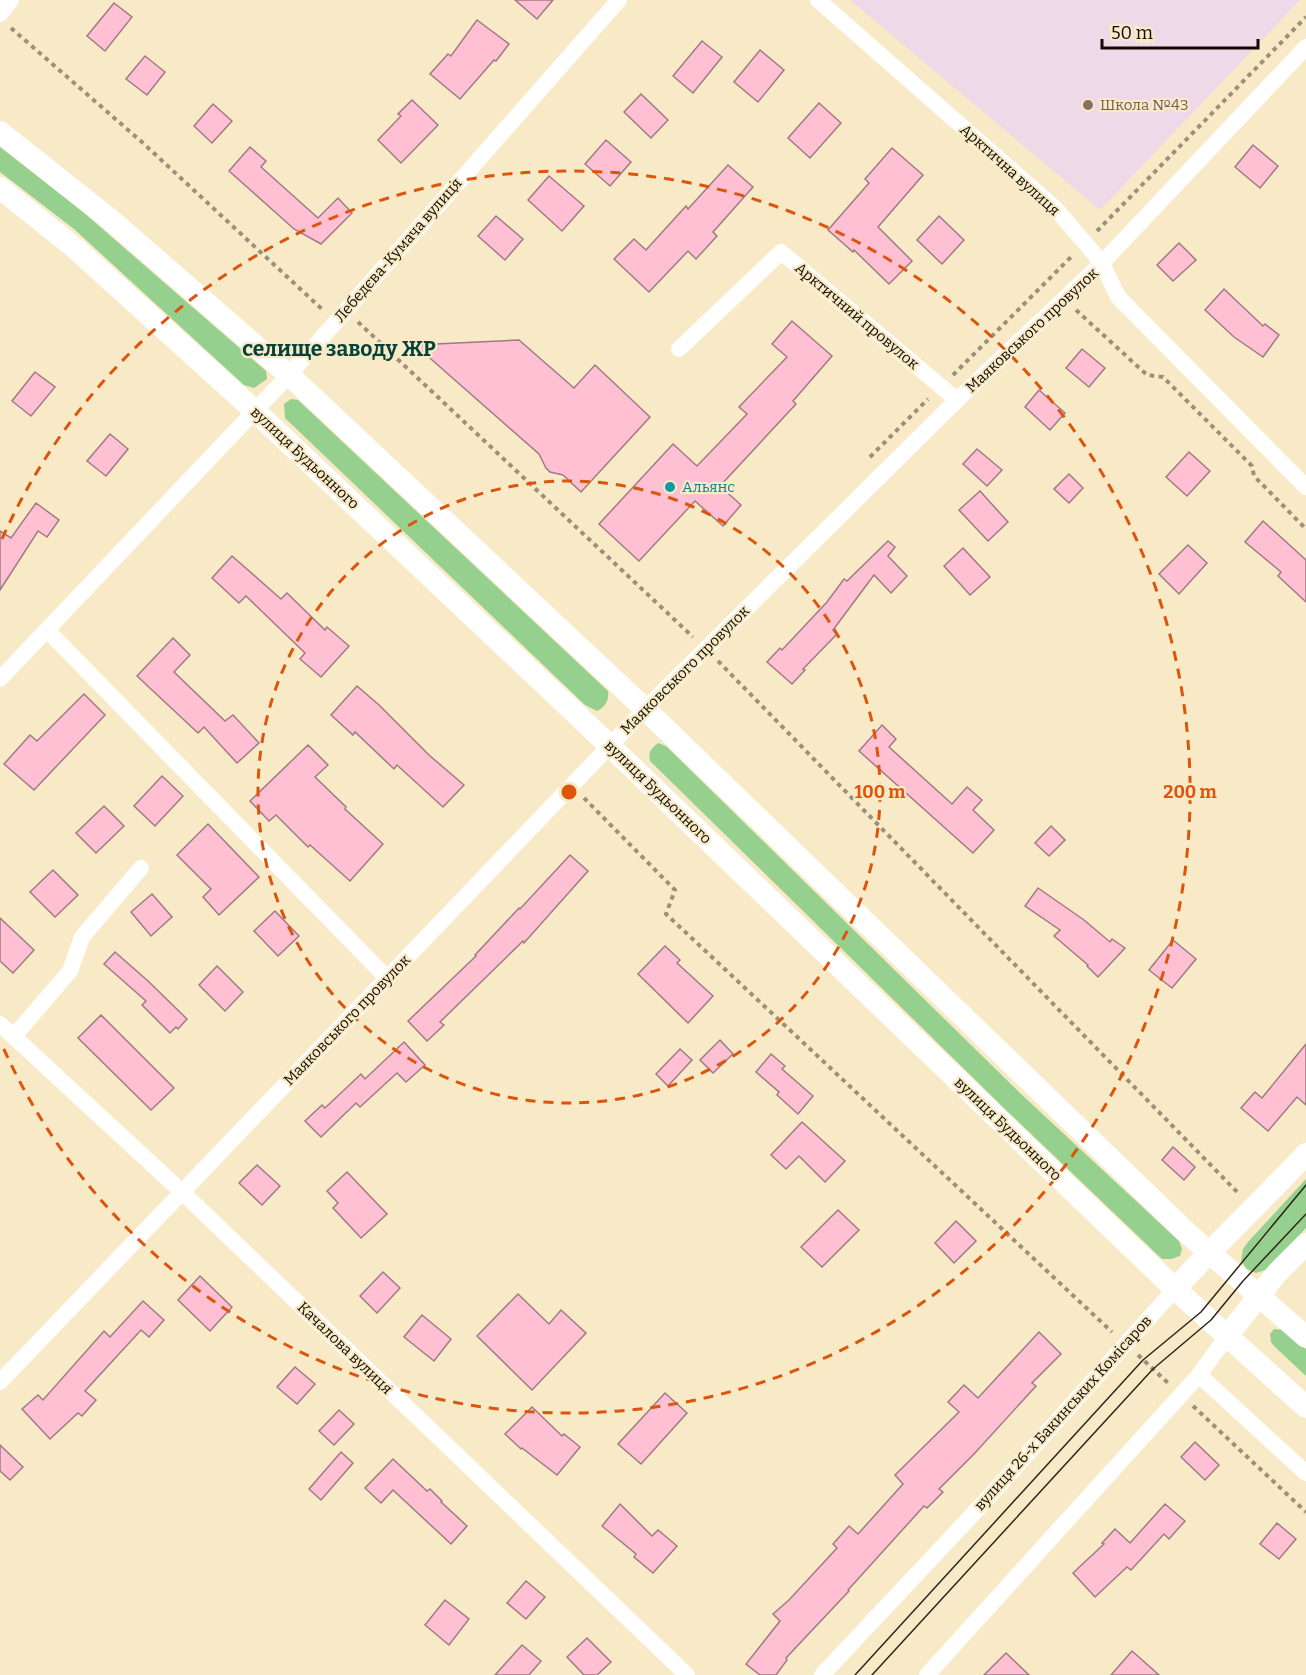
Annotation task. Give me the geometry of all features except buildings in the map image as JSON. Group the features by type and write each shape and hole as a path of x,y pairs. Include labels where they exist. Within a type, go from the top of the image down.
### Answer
{"main road":[{"path":"0,132 111,220 289,375 645,709 1186,1232 1306,1337"},
{"name":"вулиця Будьонного","path":"0,188 75,248 255,411 610,746 1174,1289 1306,1407"},
{"name":"вулиця 26-х Бакинських Комісаров","path":"1174,1289 1256,1208 1306,1154"},
{"path":"1228,1335 1277,1273 1306,1244"}],"street":[{"path":"4,20 11,0"},
{"name":"Лебедєва-Кумача вулиця","path":"0,680 289,375 619,0"},
{"name":"Арктична вулиця","path":"818,0 1056,209 1102,263 1118,297 1306,487"},
{"name":"Маяковського провулок","path":"0,1382 645,709 957,400 1102,263 1306,47"},
{"name":"Арктичний провулок","path":"679,349 781,252 957,400"},
{"path":"48,631 387,978"},
{"path":"14,1036 70,971 82,937 141,868"},
{"name":"Качалова вулиця","path":"0,1024 182,1192 687,1675"},
{"name":"вулиця 26-х Бакинських Комісаров","path":"822,1675 989,1497 1174,1289"},
{"path":"927,1675 1199,1375 1228,1335"},
{"path":"1199,1375 1306,1473"}],"path":[{"path":"866,461 1085,243 1306,17"},
{"path":"4,20 340,316 706,648 1232,1188 1256,1208"},
{"path":"1064,299 1147,375 1163,377 1252,466 1254,476 1306,529"},
{"path":"684,643 692,635"},
{"path":"572,786 675,890 666,914 1306,1512"}],"shaded area":[{"name":"Школа №43","path":"850,0 1300,0 1100,210"}],"green space":[{"path":"0,147 83,212 266,371 267,379 254,388 244,385 74,229 0,172"},
{"path":"291,399 298,400 608,691 605,705 597,711 585,705 285,418 284,404"},
{"path":"658,743 666,746 1021,1094 1179,1241 1182,1249 1180,1256 1162,1259 1007,1111 650,761 649,755"},
{"path":"1306,1179 1306,1228 1268,1269 1256,1273 1247,1269 1241,1261 1243,1249"},
{"path":"1274,1329 1284,1330 1306,1349 1306,1376 1271,1342 1270,1334"}],"tram line":[{"path":"855,1675 1143,1360 1201,1312 1306,1185"},
{"path":"872,1675 1153,1369 1211,1320 1243,1281 1306,1214"}],"place":[{"name":"Школа №43","path":"1088,105"},
{"name":"Альянс","path":"670,487"}],"district":[{"name":"селище заводу ЖР","path":"339,349"}]}
